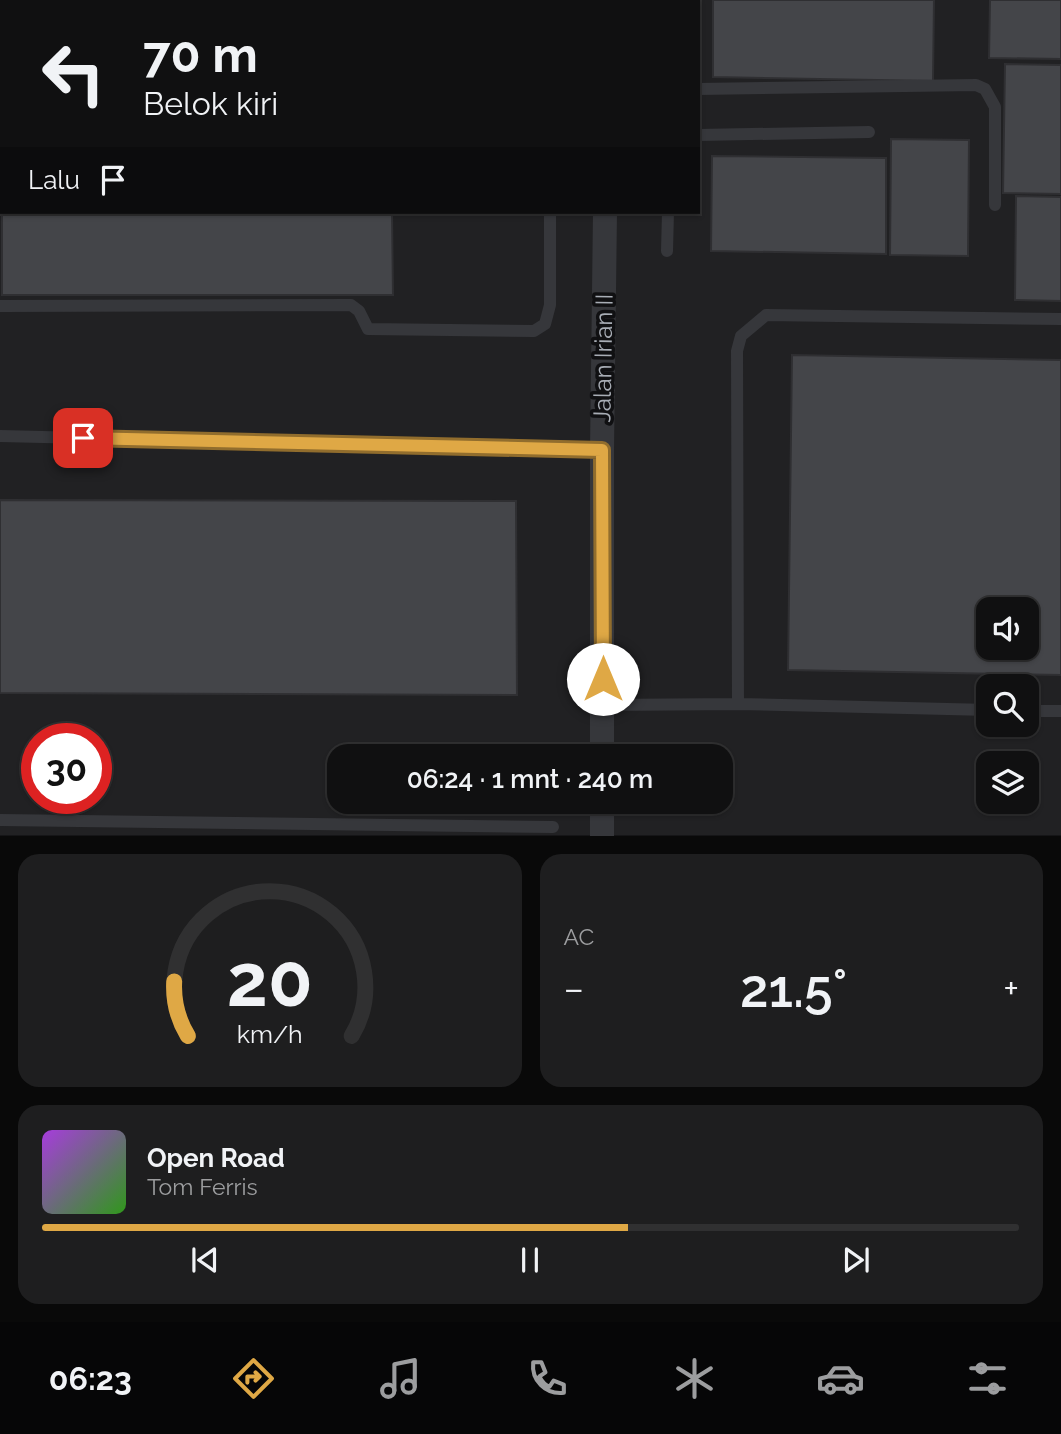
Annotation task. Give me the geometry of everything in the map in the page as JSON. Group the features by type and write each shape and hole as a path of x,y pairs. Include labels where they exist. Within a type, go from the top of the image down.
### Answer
{"street":[{"name":"Jalan Irian II","path":"602,744 605,214"},
{"path":"602,814 602,835"}],"lane":[{"path":"700,89 976,86 985,89 995,107 995,205"},
{"path":"700,135 869,132"},
{"path":"0,306 351,305 359,311 368,329 534,331 545,324 550,305 550,214"},
{"path":"667,251 668,214"},
{"path":"738,704 737,351 741,336 766,315 1061,319"},
{"path":"0,436 602,450"},
{"path":"603,705 738,704 976,710"},
{"path":"1039,711 1061,711"},
{"path":"0,820 553,827"}],"shaded area":[{"path":"700,0 1061,0 1061,835 0,835 0,214 700,214"}],"building":[{"path":"713,0 934,0 933,81 713,77"},
{"path":"990,0 1061,0 1061,59 989,58"},
{"path":"1005,64 1061,65 1061,194 1003,193"},
{"path":"891,139 969,140 968,256 890,255"},
{"path":"712,156 886,158 886,254 711,251"},
{"path":"1016,196 1061,197 1061,301 1015,300"},
{"path":"2,214 392,214 393,295 2,295"},
{"path":"792,355 1061,360 1061,675 788,670"},
{"path":"0,500 516,501 517,695 0,693"}],"route":[{"path":"83,438 602,450 603,679"}]}
